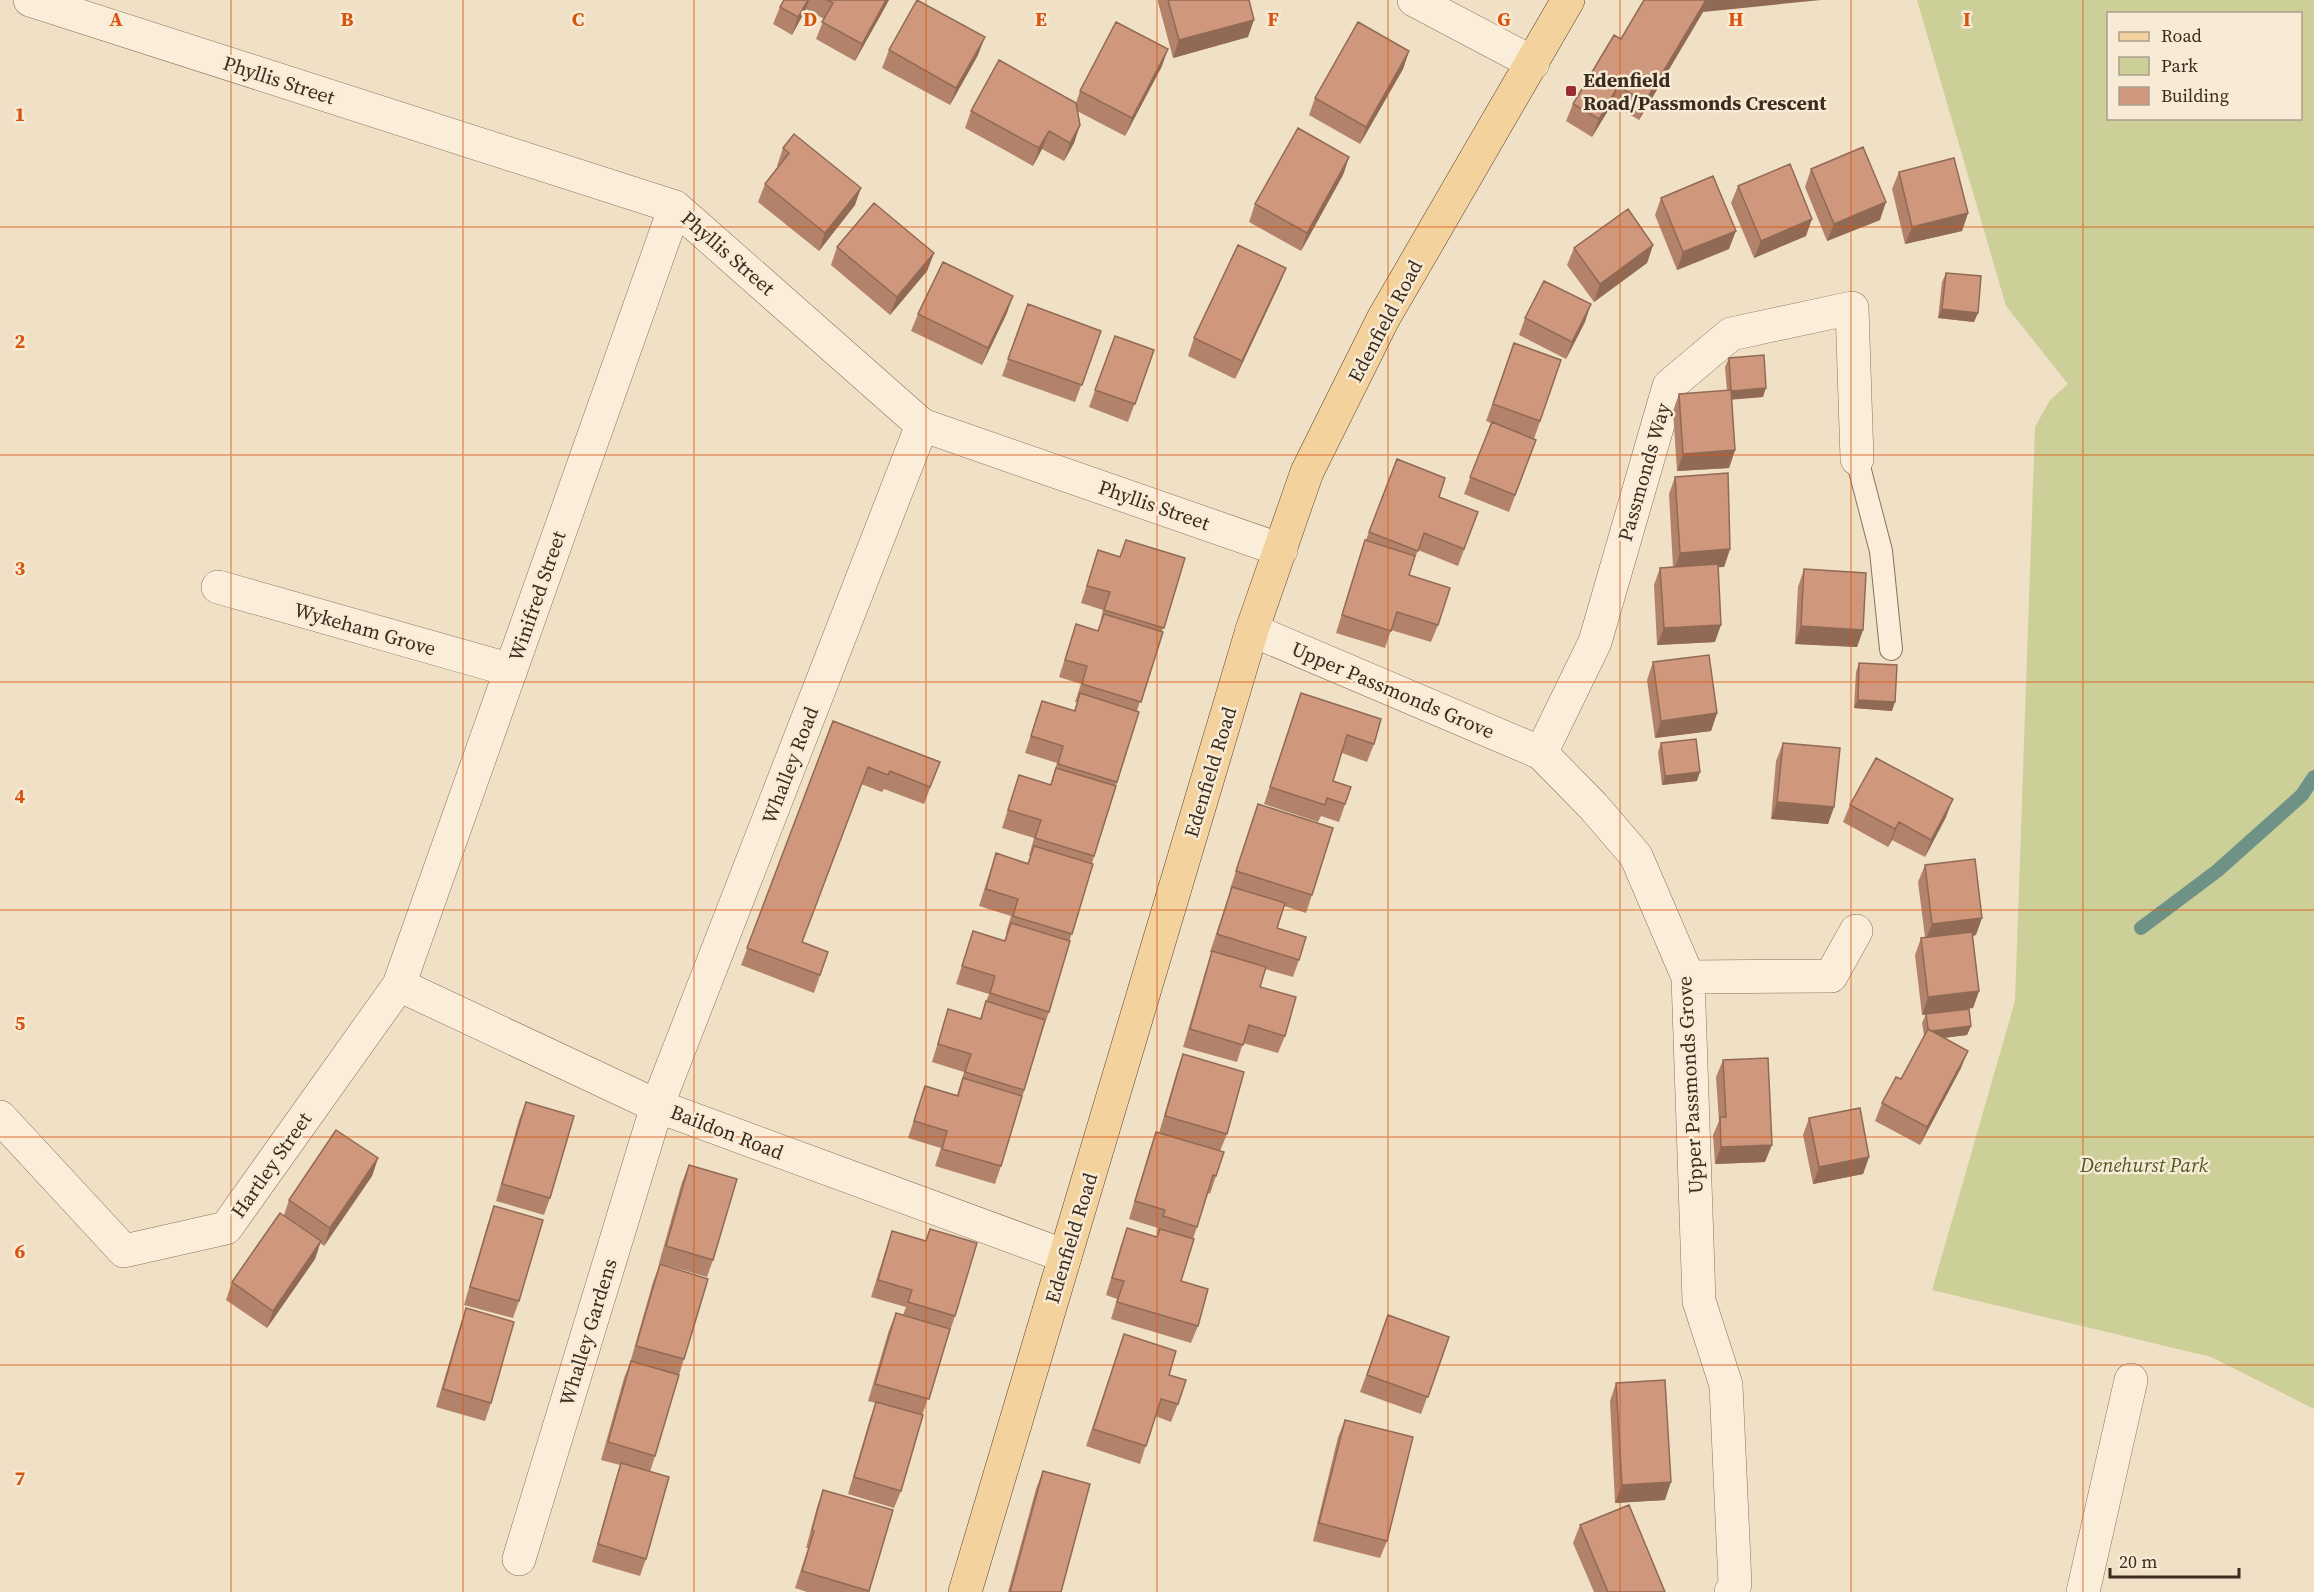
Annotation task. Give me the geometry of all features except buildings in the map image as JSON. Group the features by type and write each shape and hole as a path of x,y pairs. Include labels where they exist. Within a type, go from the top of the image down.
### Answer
{"main road":[{"name":"Edenfield Road","path":"965,1592 1252,630 1307,472 1383,319 1569,0"}],"street":[{"name":"Phyllis Street","path":"30,0 675,207 922,424 1281,549"},
{"path":"1414,0 1533,63"},
{"name":"Winifred Street","path":"399,985 675,207"},
{"name":"Passmonds Way","path":"1541,753 1595,642 1669,386 1731,334 1852,308 1857,459"},
{"name":"Whalley Road","path":"657,1106 922,424"},
{"name":"Wykeham Grove","path":"218,587 511,670"},
{"name":"Upper Passmonds Grove","path":"1252,630 1541,753 1593,806 1636,856 1688,977 1699,1301 1726,1385 1735,1584 1731,1592"},
{"path":"1688,977 1831,976 1856,931"},
{"name":"Baildon Road","path":"399,985 657,1106 1065,1256"},
{"name":"Hartley Street","path":"0,1117 124,1251 226,1228 399,985"},
{"name":"Whalley Gardens","path":"519,1558 657,1106"},
{"path":"2083,1592 2131,1380"}],"lane":[{"path":"1857,459 1881,551 1891,649"}],"green space":[{"name":"Denehurst Park","path":"1917,0 2314,0 2314,1409 2211,1357 1932,1290 2015,1001 2035,427 2050,400 2068,384 2006,306"}],"waterway":[{"path":"2141,928 2217,871 2302,795 2314,777"}],"place":[{"name":"Edenfield Road/Passmonds Crescent","path":"1571,91"}]}
